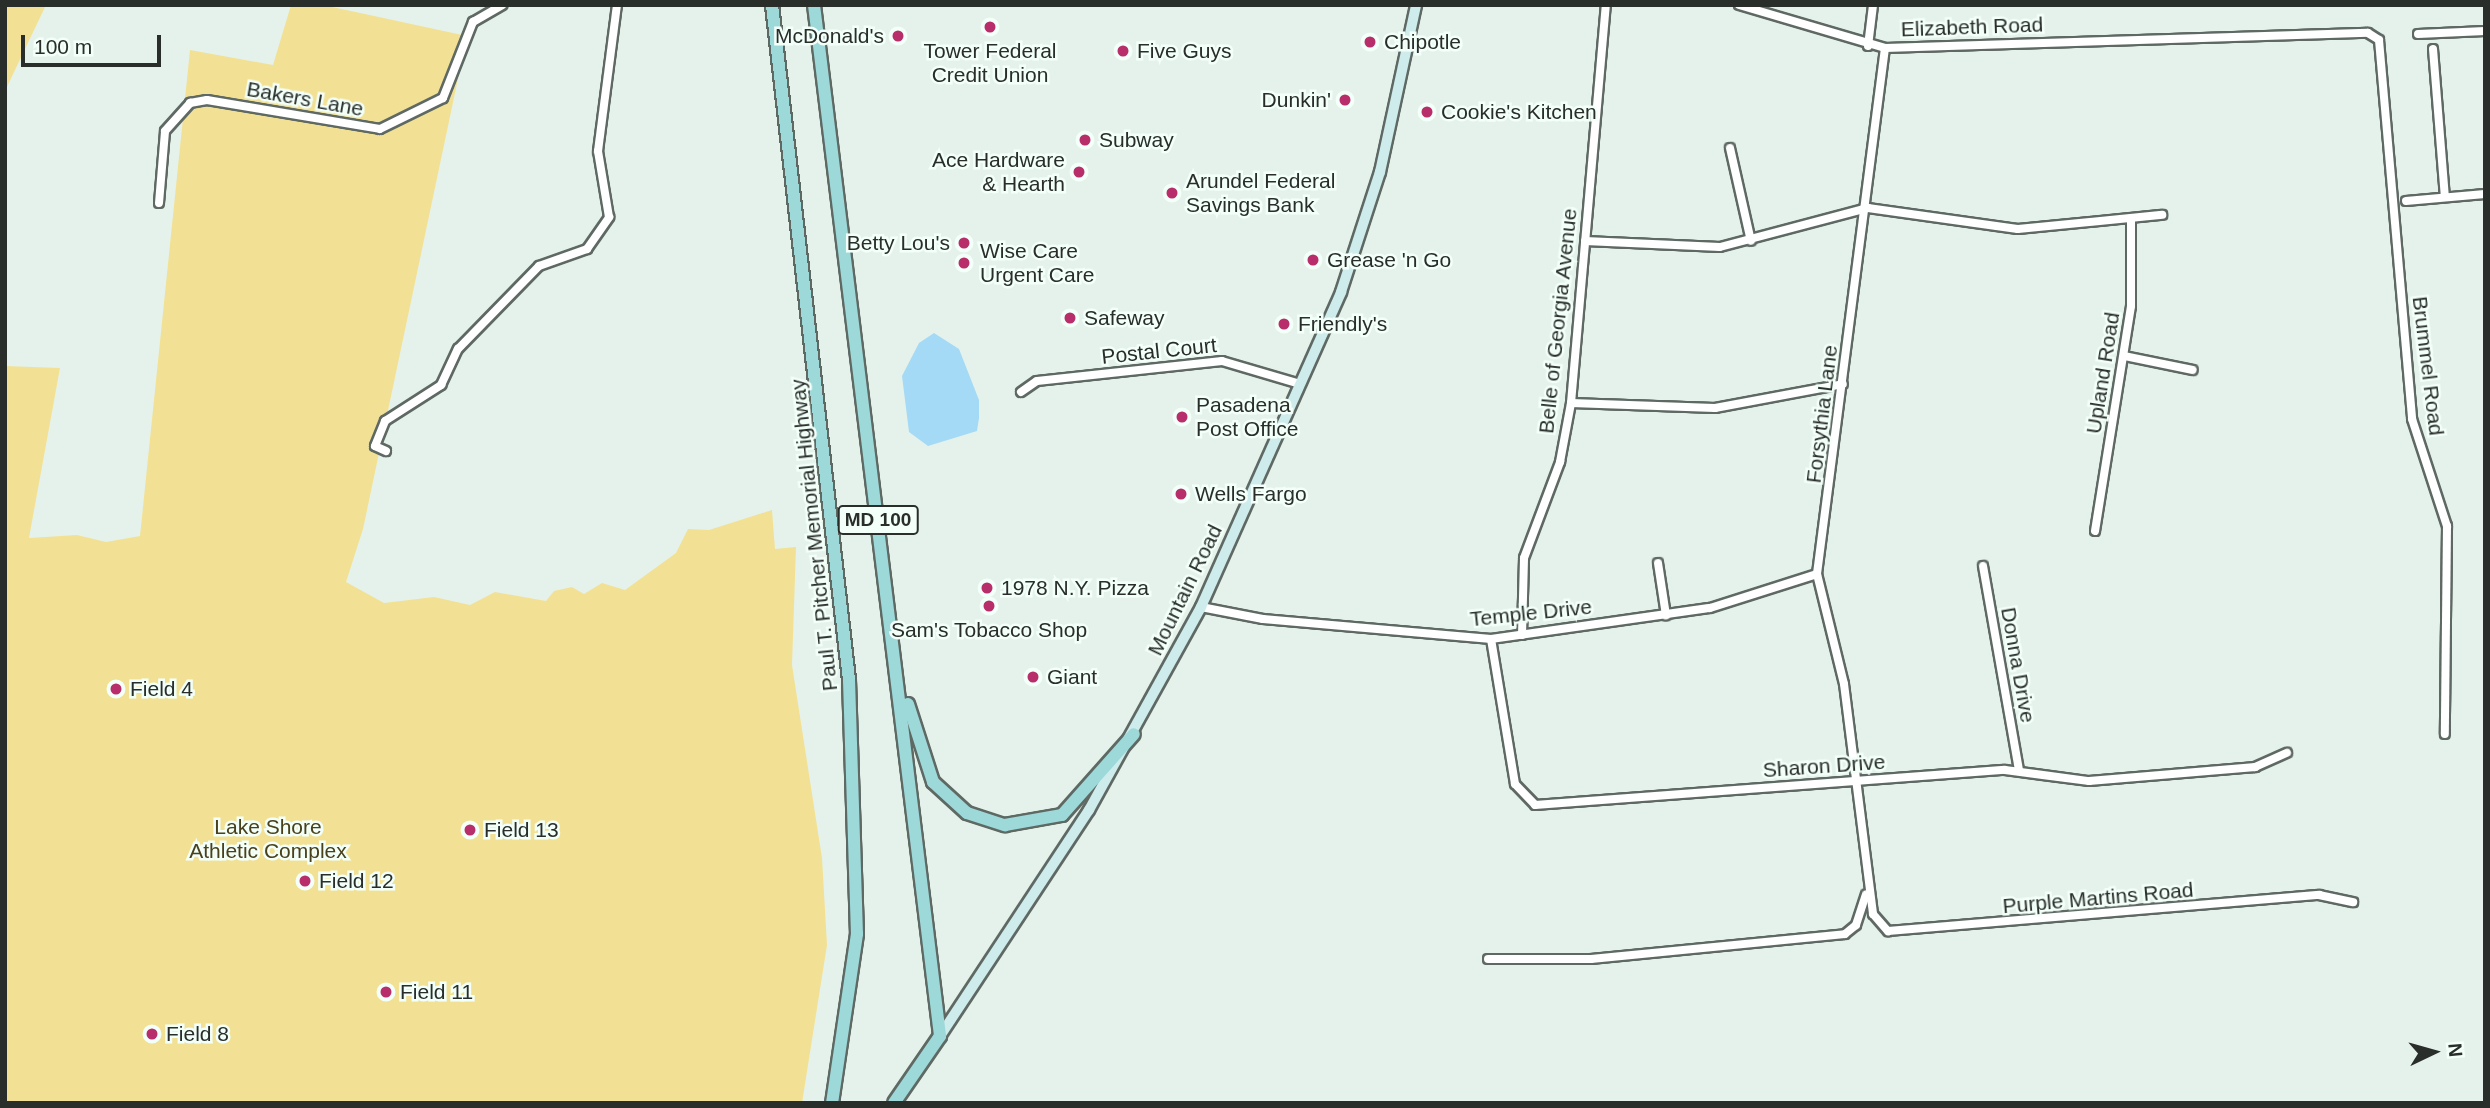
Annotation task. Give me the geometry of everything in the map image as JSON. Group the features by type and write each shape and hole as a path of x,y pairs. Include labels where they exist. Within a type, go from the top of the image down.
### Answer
{"main road":[{"name":"Paul T. Pitcher Memorial Highway","path":"772,5 849,668 857,934 832,1103"},
{"name":"MD 100","path":"814,5 940,1036"},
{"name":"Mountain Road","path":"894,1103 1134,734 1201,607 1300,384 1364,222 1416,5"},
{"path":"888,602 922,762 933,782 967,813 1005,825 1062,815 1134,734"}],"street":[{"name":"Bakers Lane","path":"159,203 165,131 190,103 206,100 380,129 443,97 473,22 502,5"},
{"path":"386,451 375,446 385,421 441,386 458,349 539,266 587,249 609,217 598,150 617,5"},
{"name":"Belle of Georgia Avenue","path":"1522,635 1524,558 1560,462 1571,403 1606,5"},
{"name":"Elizabeth Road","path":"1738,5 1868,46 1885,48 2368,33 2379,40"},
{"path":"1868,46 1873,5"},
{"path":"2418,34 2485,31"},
{"name":"Brummel Road","path":"2379,40 2412,419 2448,526 2445,734"},
{"name":"Forsythia Lane","path":"1857,781 1835,634 1817,574 1868,208 1885,48"},
{"path":"2433,49 2445,197"},
{"path":"1730,148 1751,241"},
{"path":"2406,201 2485,194"},
{"path":"1585,241 1680,250 1751,241 1868,208 2018,229 2162,215"},
{"name":"Upland Road","path":"2095,531 2124,356 2131,219"},
{"path":"2124,356 2193,370"},
{"name":"Postal Court","path":"1021,392 1037,381 1222,361 1300,384"},
{"path":"1571,403 1715,408 1843,384"},
{"path":"1658,563 1666,615"},
{"name":"Donna Drive","path":"1983,566 2019,770"},
{"name":"Temple Drive","path":"1201,607 1263,619 1490,639 1666,615 1742,601 1817,574"},
{"name":"Sharon Drive","path":"1490,639 1515,783 1535,805 2019,770 2089,781 2255,767 2287,753"},
{"name":"Purple Martins Road","path":"1488,959 1591,959 1845,933 1856,925 1866,895 1857,781"},
{"name":"Purple Martins Road","path":"1866,895 1888,931 2319,895 2353,902"}],"green space":[{"path":"5,5 46,5 5,91"},
{"name":"Lake Shore Athletic Complex","path":"291,5 323,5 467,36 363,529 346,582 384,603 434,597 470,605 495,592 546,601 554,591 572,587 584,594 602,583 625,590 676,553 688,529 709,530 772,510 775,549 796,547 792,665 822,858 827,945 802,1103 5,1103 5,366 60,368 29,538 77,535 106,542 140,536 190,50 273,65"}],"water":[{"path":"934,333 959,349 979,400 979,418 977,431 928,446 909,432 902,376 919,343"}],"place":[{"name":"Tower Federal Credit Union","path":"990,27"},
{"name":"McDonald's","path":"898,36"},
{"name":"Chipotle","path":"1370,42"},
{"name":"Five Guys","path":"1123,51"},
{"name":"Dunkin'","path":"1345,100"},
{"name":"Cookie's Kitchen","path":"1427,112"},
{"name":"Subway","path":"1085,140"},
{"name":"Ace Hardware & Hearth","path":"1079,172"},
{"name":"Arundel Federal Savings Bank","path":"1172,193"},
{"name":"Betty Lou's","path":"964,243"},
{"name":"Grease 'n Go","path":"1313,260"},
{"name":"Wise Care Urgent Care","path":"964,263"},
{"name":"Safeway","path":"1070,318"},
{"name":"Friendly's","path":"1284,324"},
{"name":"Pasadena Post Office","path":"1182,417"},
{"name":"Wells Fargo","path":"1181,494"},
{"name":"1978 N.Y. Pizza","path":"987,588"},
{"name":"Sam's Tobacco Shop","path":"989,606"},
{"name":"Giant","path":"1033,677"},
{"name":"Field 4","path":"116,689"},
{"name":"Field 13","path":"470,830"},
{"name":"Field 12","path":"305,881"},
{"name":"Field 11","path":"386,992"},
{"name":"Field 8","path":"152,1034"}]}
